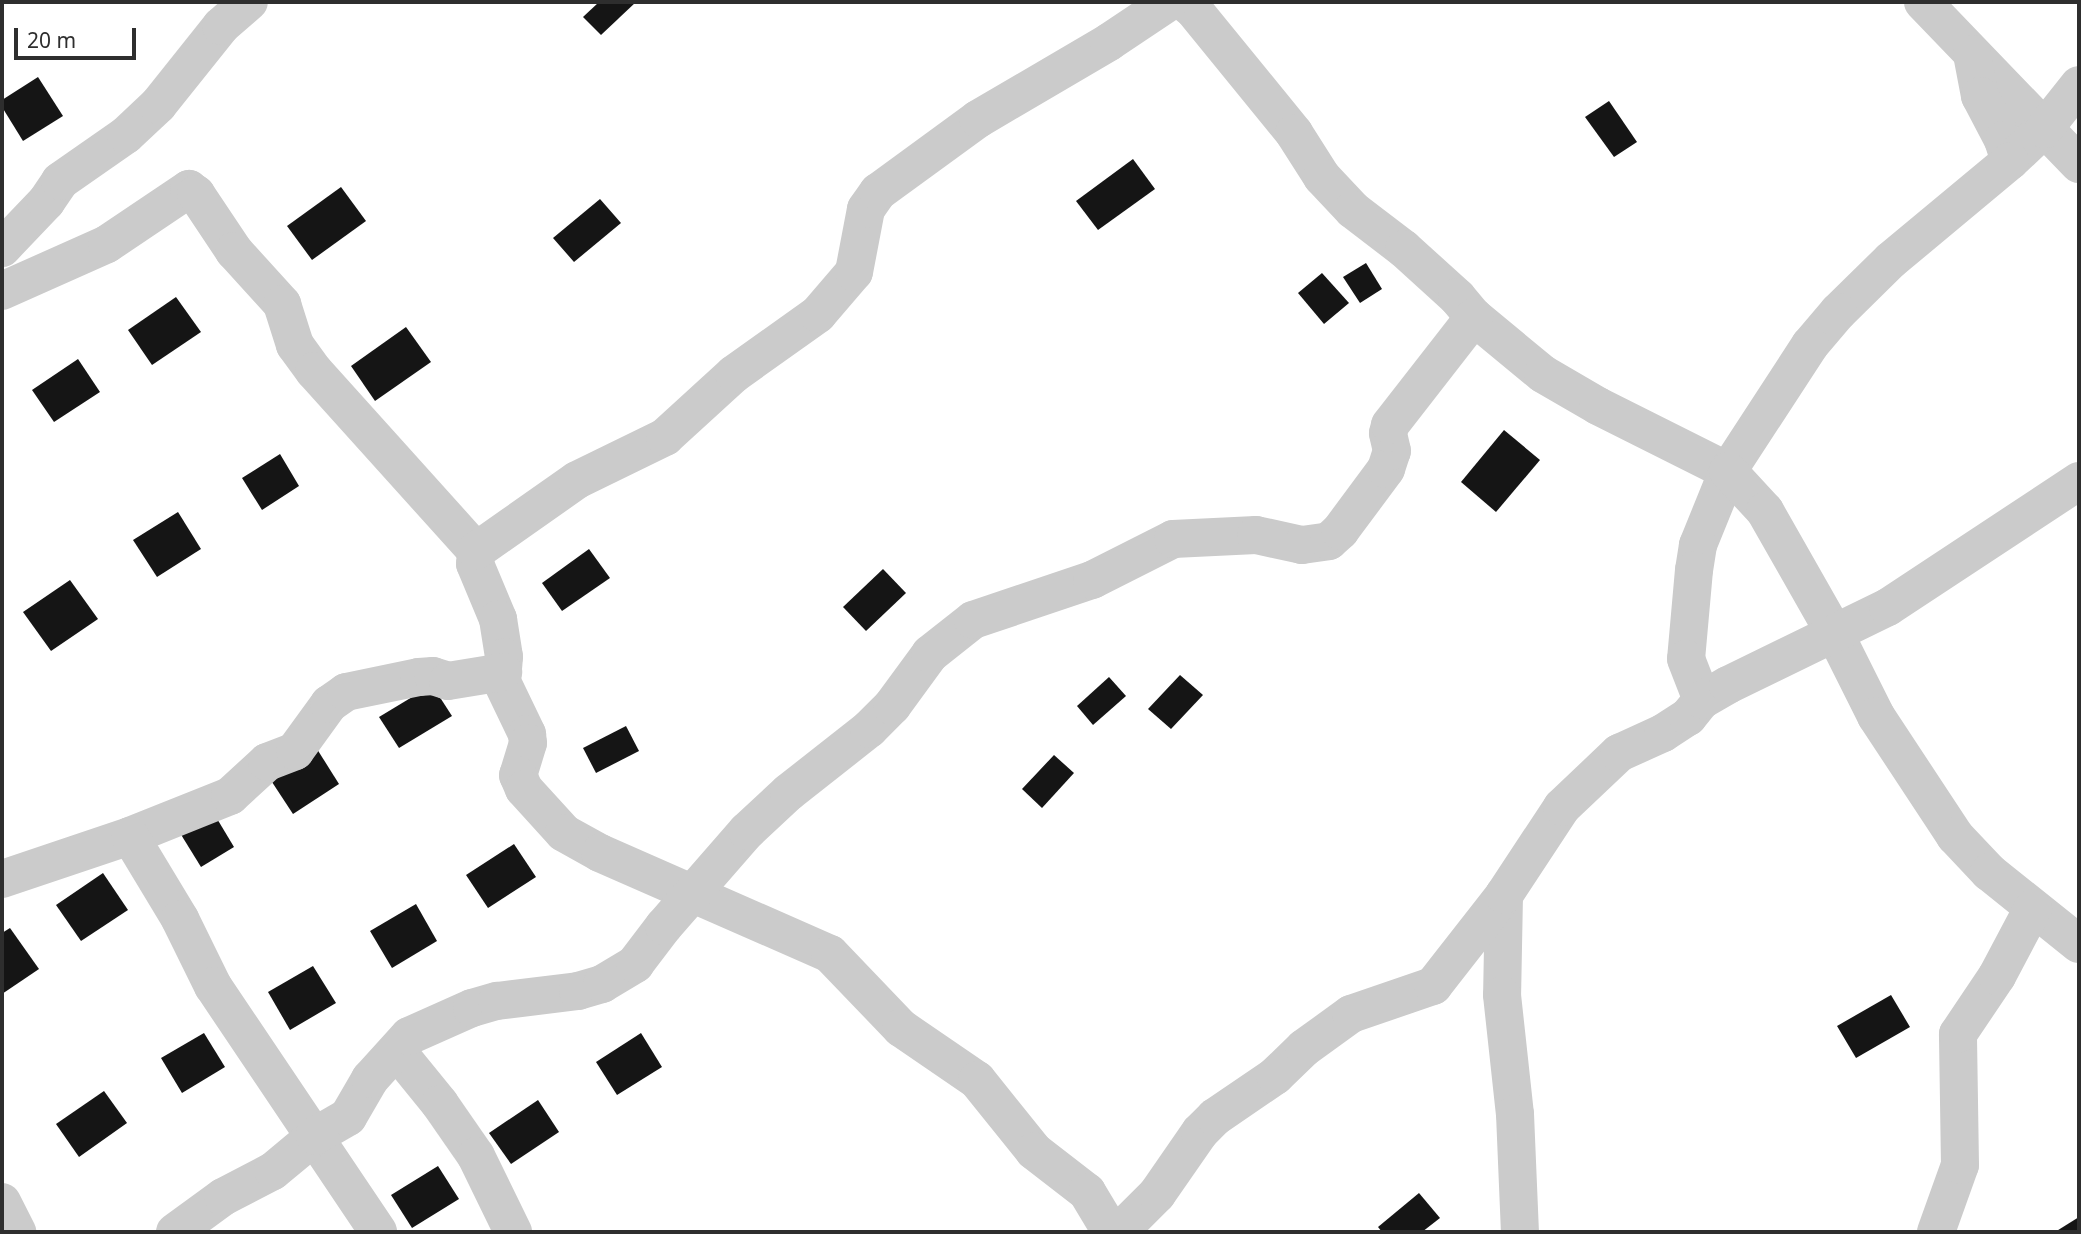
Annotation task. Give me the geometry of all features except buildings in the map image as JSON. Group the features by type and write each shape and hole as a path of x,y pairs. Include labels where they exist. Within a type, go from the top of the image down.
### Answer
{"street":[{"path":"2,248 46,202 60,181 126,135 158,105 221,26 249,2"},
{"path":"1923,2 2079,164"},
{"path":"476,551 578,480 665,437 734,374 818,314 854,272 866,209 878,192 978,119 1109,42 1188,4 1294,133 1322,177 1353,210 1404,249 1457,297 1474,317 1543,374 1621,418 1728,471 1765,511 1835,634 1876,716 1955,836 1989,872 2079,944"},
{"path":"1971,52 1980,96 2003,140 2010,161"},
{"path":"1702,700 1686,659 1694,570 1698,545 1728,471 1810,345 1839,312 1891,260 2010,161 2044,129 2079,85"},
{"path":"2,291 107,244 180,194 192,190 234,251 282,304 295,345 314,371 476,551 475,564 498,619 502,682 527,734 528,743 518,775 524,789 564,833 643,874 831,954 901,1028 977,1080 1034,1151 1087,1192 1111,1232"},
{"path":"175,1232 223,1197 273,1171 315,1136 348,1116 370,1079 409,1036 472,1008 497,1001 578,991 602,984 624,973 635,964 762,816 869,729 892,706 930,654 973,620 1092,580 1174,540 1256,535 1302,545 1329,541 1340,531 1386,469 1392,451 1388,433 1390,425 1474,317"},
{"path":"1119,1232 1157,1194 1200,1132 1215,1117 1275,1076 1304,1048 1352,1014 1433,986 1504,895 1562,807 1619,754 1688,717 1702,700 1777,659 1835,634 1925,585 1982,543 2048,505 2079,481"},
{"path":"2,879 130,836 230,796 267,762 295,751 329,704 346,692 419,677 433,676 448,681 503,672"},
{"path":"130,836 180,919 213,986 378,1232"},
{"path":"1504,895 1502,995 1515,1114 1520,1232"},
{"path":"1936,1232 1960,1165 1958,1034 1997,976 2033,908"},
{"path":"397,1051 440,1104 476,1156 513,1232"},
{"path":"2,1202 17,1232"}]}
